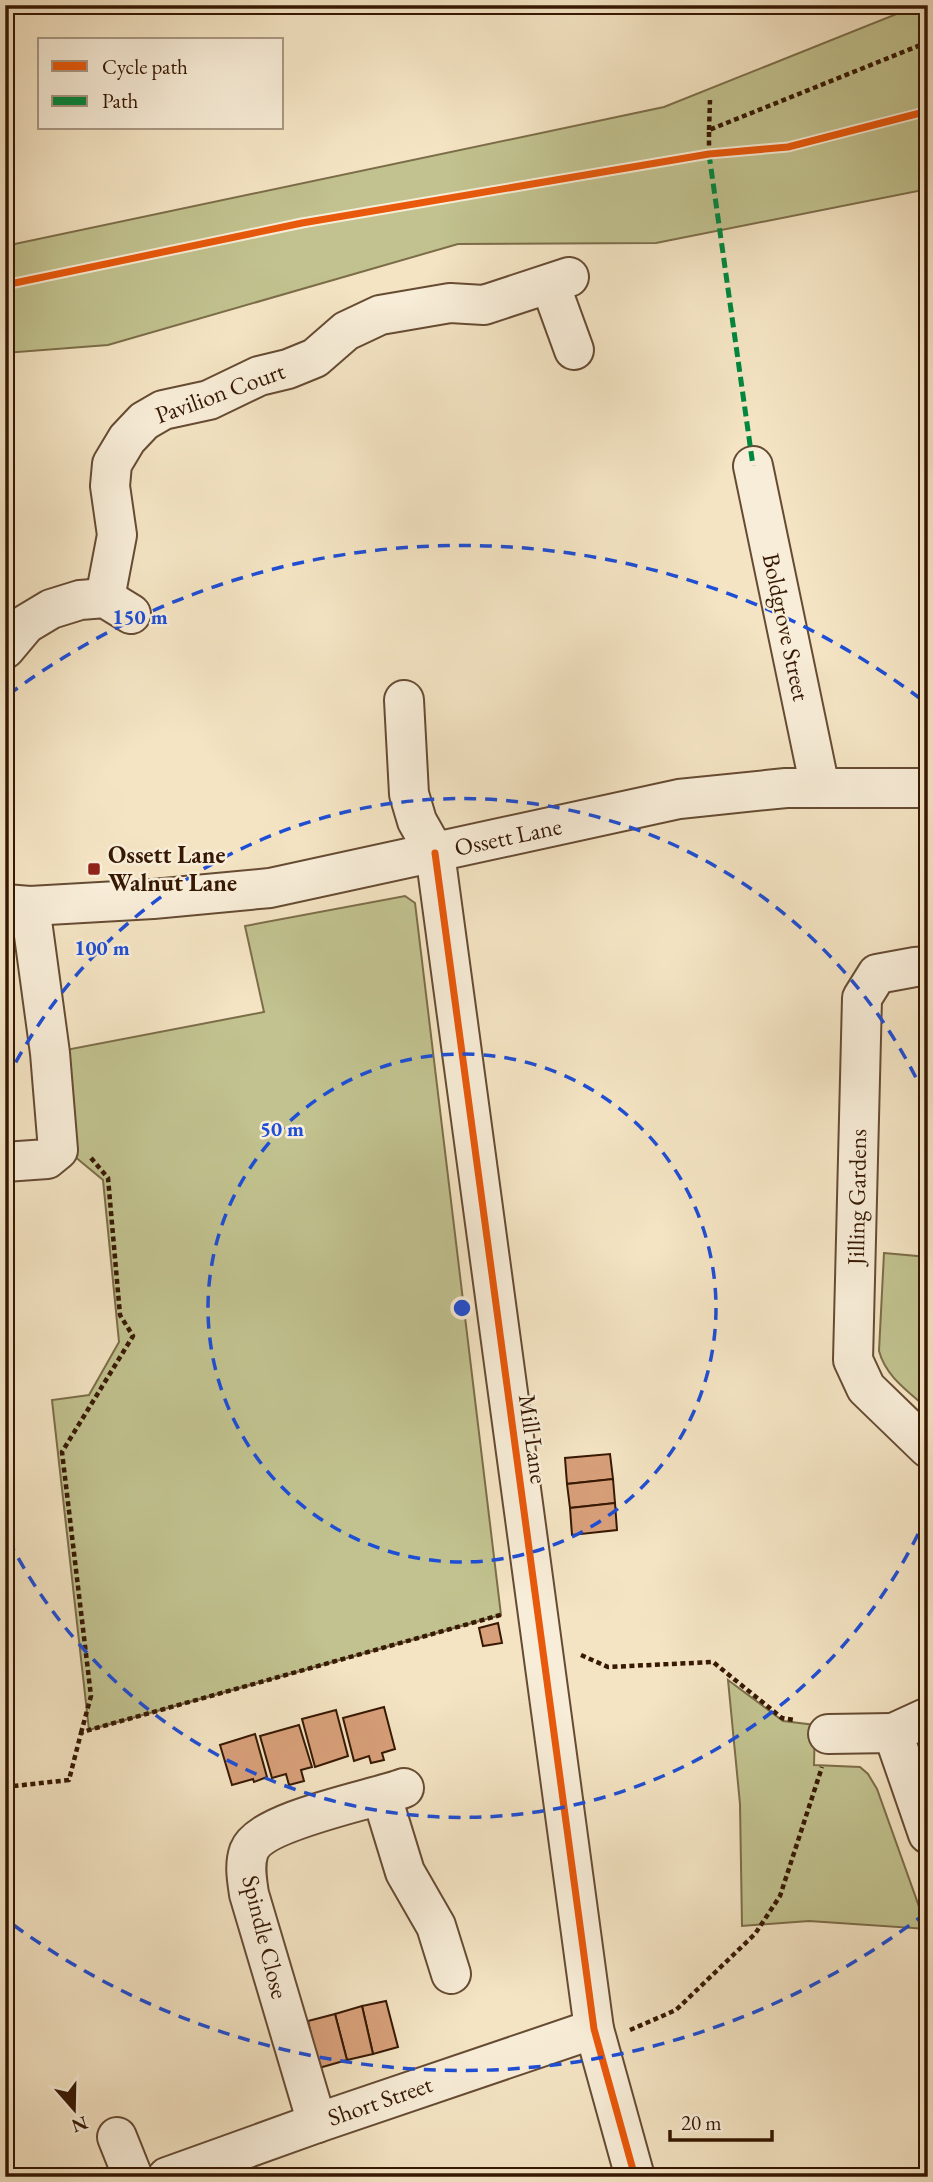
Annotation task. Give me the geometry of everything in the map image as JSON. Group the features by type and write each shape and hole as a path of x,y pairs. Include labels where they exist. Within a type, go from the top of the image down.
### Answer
{"street":[{"name":"Pavilion Court","path":"5,649 26,624 51,609 80,600 118,606 117,535 110,486 112,464 127,439 144,421 163,410 209,401 259,376 288,369 315,358 346,331 380,316 450,303 484,305 560,280 574,350"},
{"name":"Boldgrove Street","path":"753,466 820,788"},
{"path":"404,700 409,794 417,821 435,853"},
{"name":"Ossett Lane","path":"18,905 153,899 270,888 679,799 786,788 928,788"},
{"name":"Mill Lane","path":"435,853 594,2029 635,2177"},
{"path":"5,1161 47,1159 58,1150 50,1053 18,905"},
{"name":"Jilling Gardens","path":"928,966 877,974 862,999 853,1360 866,1388 928,1448"},
{"path":"828,1734 893,1733 928,1717"},
{"path":"893,1733 928,1834"},
{"name":"Spindle Close","path":"317,2123 249,1894 246,1871 250,1849 264,1835 289,1821 393,1793 405,1872 436,1926 451,1974"},
{"name":"Short Street","path":"167,2177 594,2029"},
{"path":"117,2137 133,2177"}],"path":[{"path":"709,130 928,42"},
{"path":"709,154 710,100"},
{"path":"695,156 722,153"},
{"path":"5,1787 69,1780 90,1696 62,1452 133,1336 120,1315 108,1178 91,1157 58,1150"},
{"path":"81,1733 538,1621 608,1667 713,1662 782,1718 821,1724 828,1734 822,1771 780,1896 755,1934 676,2010 617,2036 594,2029"}],"green space":[{"path":"919,5 928,5 928,189 656,243 458,244 108,345 5,353 5,246 664,107"},
{"path":"405,896 415,903 501,1615 89,1730 52,1400 89,1395 119,1342 103,1180 62,1146 50,1053 264,1012 245,926"},
{"path":"884,1253 928,1257 928,1409 892,1376 879,1351"},
{"path":"728,1680 783,1721 815,1725 814,1765 860,1767 868,1774 877,1789 927,1929 809,1921 742,1926 740,1804"}],"building":[{"path":"610,1454 613,1479 567,1484 565,1458"},
{"path":"613,1479 615,1503 570,1508 567,1484"},
{"path":"615,1503 617,1530 572,1535 570,1508"},
{"path":"498,1623 502,1643 483,1646 479,1628"},
{"path":"384,1707 395,1749 382,1753 384,1760 371,1763 369,1756 354,1761 343,1718"},
{"path":"336,1710 348,1756 315,1767 302,1719"},
{"path":"299,1725 312,1767 301,1770 304,1781 289,1785 286,1774 272,1778 260,1736"},
{"path":"255,1734 267,1777 232,1785 220,1745"},
{"path":"386,2001 398,2047 373,2054 362,2006"},
{"path":"362,2006 373,2054 347,2060 335,2014"},
{"path":"335,2014 347,2060 319,2068 308,2021"}],"marked path":[{"path":"709,154 753,466"}],"cycle path":[{"path":"5,285 302,223 709,154 788,147 928,111"},
{"path":"435,853 594,2029 635,2177"}],"place":[{"name":"Ossett Lane Walnut Lane","path":"94,869"}]}
